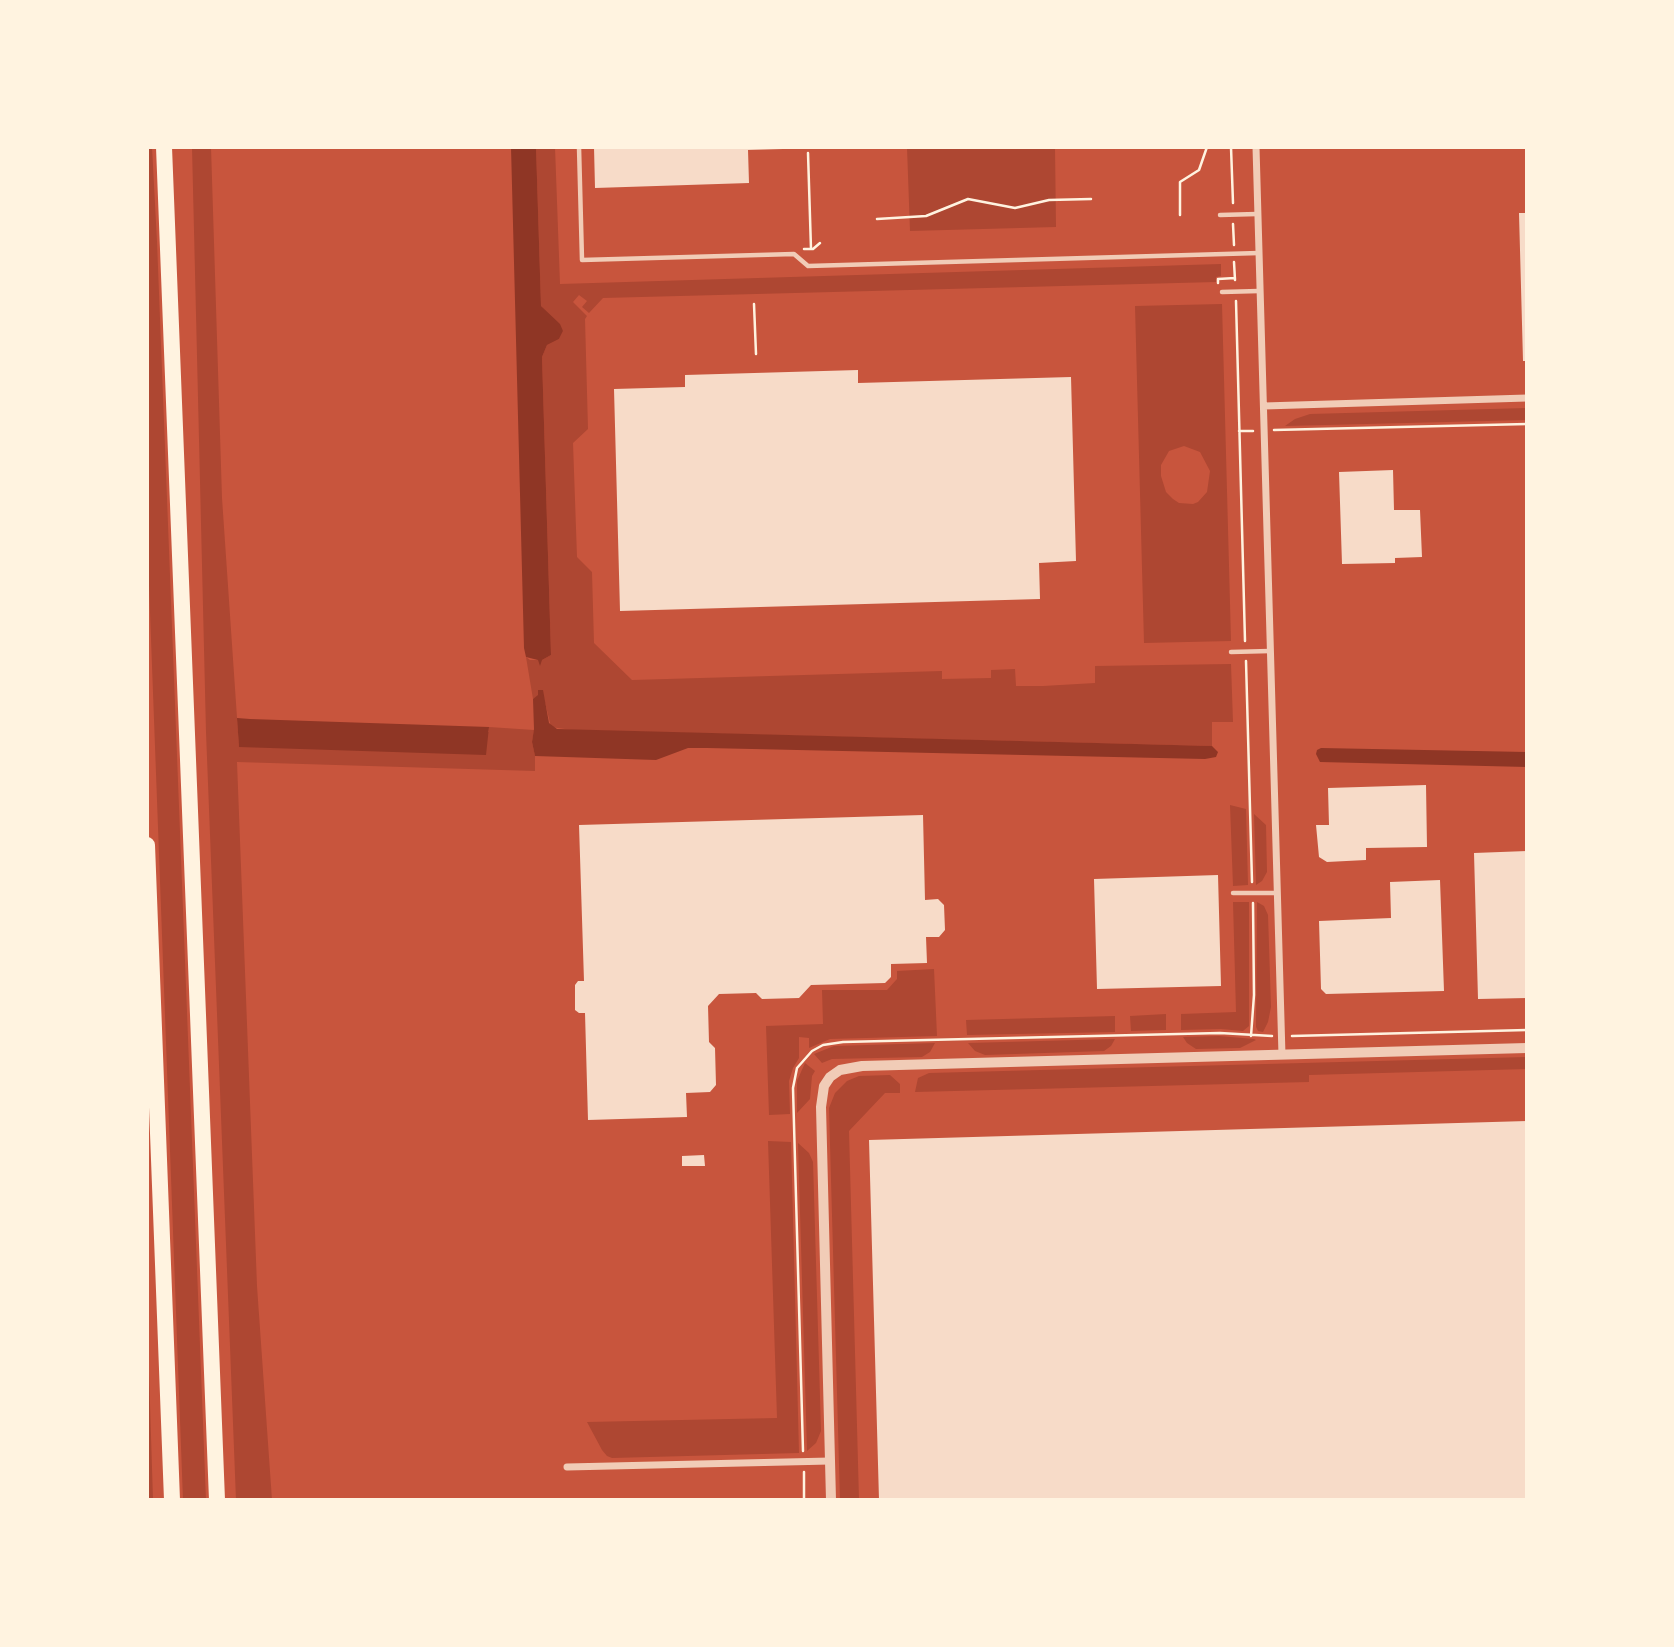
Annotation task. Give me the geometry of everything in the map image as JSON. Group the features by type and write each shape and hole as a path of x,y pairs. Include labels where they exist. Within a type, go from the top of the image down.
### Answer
{"highway":[{"path":"164,147 217,1500"},
{"path":"147,845 172,1500"}],"street":[{"path":"1256,147 1282,1055"},
{"path":"1264,406 1527,398"},
{"path":"831,1500 821,1107 822,1094 830,1077 840,1070 862,1066 1527,1048"},
{"path":"566,1467 830,1461"}],"lane":[{"path":"579,147 582,260 794,254 808,266 1259,253"},
{"path":"1220,215 1258,214"},
{"path":"1222,292 1260,291"},
{"path":"1231,652 1270,651"},
{"path":"1233,893 1276,893"}],"path":[{"path":"1180,215 1180,182 1199,170 1207,147"},
{"path":"1231,147 1252,893 1254,995 1251,1036"},
{"path":"808,153 811,249"},
{"path":"877,219 926,216 968,199 1015,208 1049,200 1091,199"},
{"path":"803,249 811,249 820,243"},
{"path":"754,304 756,354"},
{"path":"1279,430 1527,424"},
{"path":"1239,431 1255,431"},
{"path":"1296,1037 1527,1030"},
{"path":"803,1452 793,1088 794,1078 802,1061 823,1045 843,1042 1220,1033 1262,1037"},
{"path":"804,1470 804,1500"}],"shaded area":[{"path":"147,147 152,147 157,242 206,1500 183,1500 147,531"},
{"path":"192,147 211,147 222,498 239,747 489,732 489,727 534,730 532,742 535,771 237,762 257,1286 272,1500 236,1500 206,732"},
{"path":"511,147 536,147 541,306 560,324 563,331 559,339 547,345 542,357 551,655 542,660 540,666 538,660 526,657 524,648"},
{"path":"536,147 555,147 560,284 1221,264 1221,276 1216,277 1216,282 603,298 589,313 582,307 587,301 579,295 573,302 587,316 588,429 573,443 577,557 592,572 594,643 632,680 942,671 942,679 991,678 991,670 1015,669 1016,686 1043,686 1095,683 1095,666 1231,664 1233,722 1212,722 1212,746 572,730 551,727 543,694 533,699 526,657 530,660 542,660 551,655 542,357 547,345 559,339 563,331 541,306"},
{"path":"907,147 1055,147 1056,227 910,231"},
{"path":"1222,304 1231,641 1144,643 1135,306","holes":["1184,446 1200,452 1210,471 1207,492 1193,504 1179,503 1166,492 1161,465 1169,451"]},
{"path":"1527,408 1527,420 1285,426 1310,414"},
{"path":"538,690 543,690 549,723 557,729 1212,746 1218,752 1216,757 1205,759 688,748 656,760 535,756 532,742 533,699 538,695"},
{"path":"237,718 489,727 486,755 239,747"},
{"path":"1321,748 1527,752 1527,767 1320,762 1316,754"},
{"path":"1230,805 1246,809 1248,885 1233,886"},
{"path":"1254,814 1266,825 1267,872 1256,885"},
{"path":"1233,902 1249,902 1249,1026 1243,1031 1181,1030 1181,1014 1236,1012"},
{"path":"1257,902 1264,906 1268,915 1271,1007 1263,1032 1256,1027"},
{"path":"934,969 937,1036 830,1039 809,1048 809,1038 799,1037 799,1058 789,1081 790,1114 769,1115 766,1026 823,1024 822,990 887,990 897,979 897,971"},
{"path":"1166,1014 1166,1030 1131,1031 1130,1016"},
{"path":"1115,1016 1115,1032 967,1035 966,1020"},
{"path":"1219,1036 1256,1040 1240,1048 1196,1049 1183,1037"},
{"path":"1115,1039 1104,1051 985,1055 975,1051 968,1043"},
{"path":"935,1043 930,1052 922,1057 832,1059 822,1063 814,1054 834,1046"},
{"path":"1527,1057 1527,1069 1309,1075 1309,1082 915,1092 918,1078 929,1073"},
{"path":"805,1063 815,1071 810,1099 797,1113 797,1081"},
{"path":"890,1075 900,1084 900,1093 885,1093 849,1131 859,1500 840,1500 829,1108 835,1093 847,1081 859,1076"},
{"path":"768,1141 791,1142 799,1453 607,1456 587,1422 777,1418"},
{"path":"798,1143 809,1153 813,1162 821,1431 816,1443 807,1451"},
{"path":"147,1329 149,1372 153,1500 147,1500"}],"building":[{"path":"594,147 783,149 748,150 749,183 595,188"},
{"path":"1519,213 1527,213 1527,361 1523,361"},
{"path":"858,370 858,383 1071,377 1076,561 1039,563 1040,599 620,611 614,389 685,387 685,375"},
{"path":"1393,470 1394,510 1420,510 1422,557 1395,558 1395,563 1342,564 1339,472"},
{"path":"1426,785 1427,847 1366,848 1366,860 1327,862 1319,857 1316,825 1329,825 1328,788"},
{"path":"923,815 925,900 938,899 944,905 945,930 939,937 926,937 927,963 891,964 891,977 885,983 811,985 799,998 762,999 756,993 719,994 708,1006 709,1042 715,1048 716,1085 710,1092 686,1093 687,1117 588,1120 585,1013 575,1010 575,985 578,981 584,981 579,825"},
{"path":"1527,851 1527,998 1478,999 1474,853"},
{"path":"1218,875 1221,986 1097,989 1094,879"},
{"path":"1440,880 1444,991 1326,994 1321,989 1319,921 1391,918 1390,882"},
{"path":"1527,1121 1527,1500 879,1500 869,1140"},
{"path":"704,1155 705,1166 682,1166 682,1156"}]}
